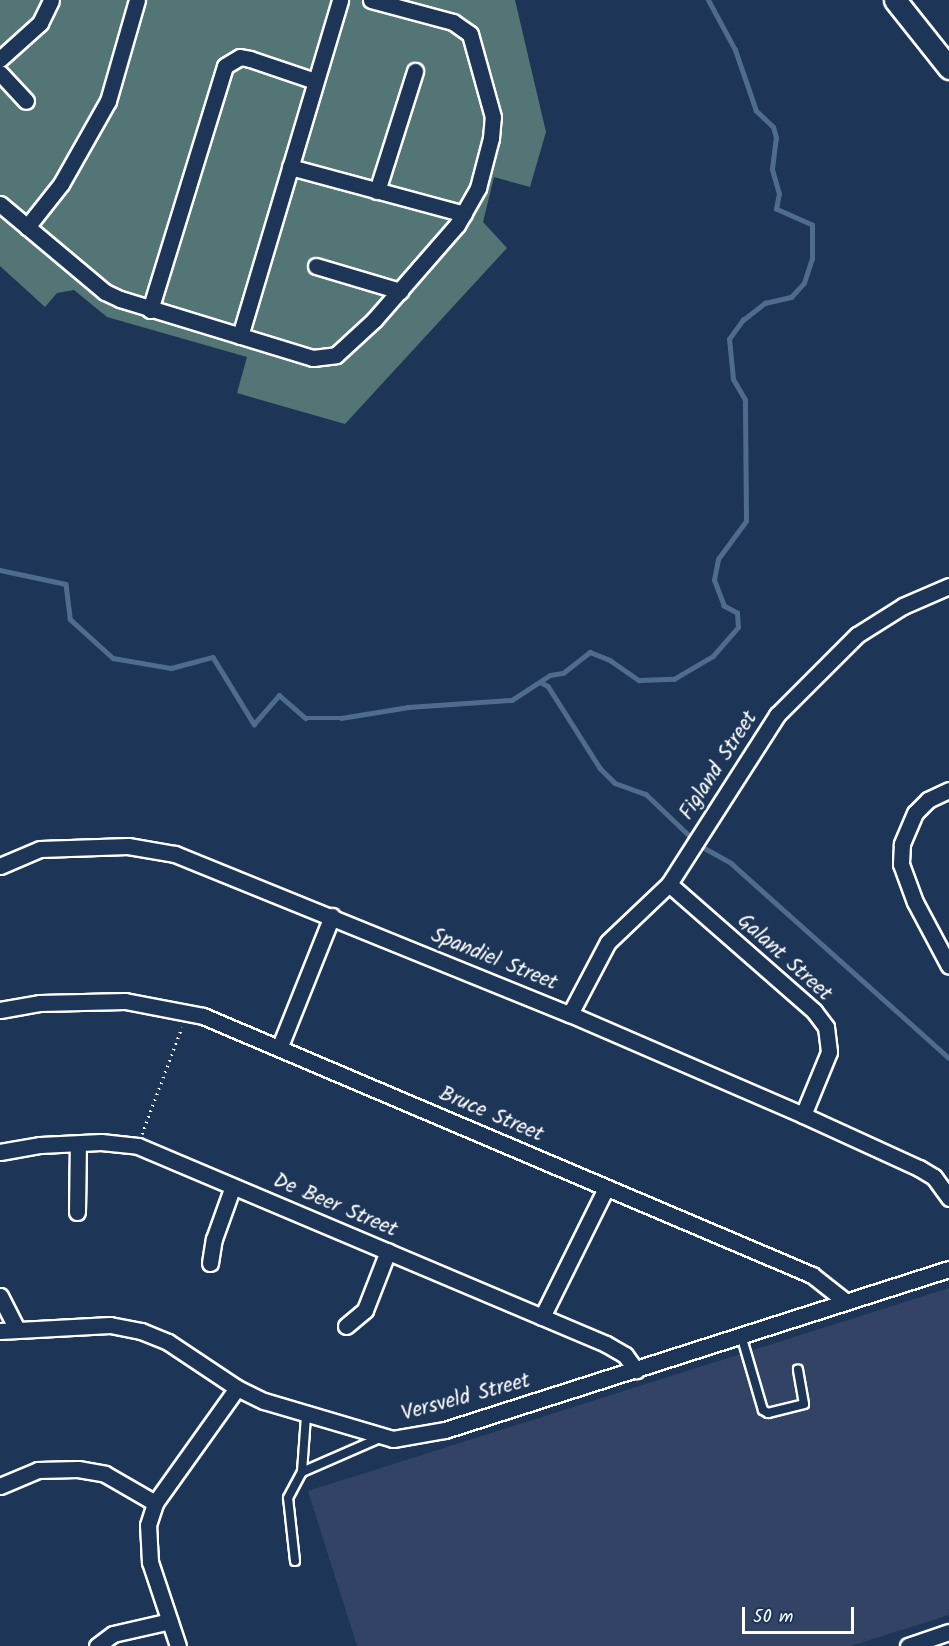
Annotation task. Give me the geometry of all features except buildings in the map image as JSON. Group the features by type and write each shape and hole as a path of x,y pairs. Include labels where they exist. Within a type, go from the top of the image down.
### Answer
{"street":[{"path":"0,59 40,23 51,0"},
{"path":"27,227 62,184 108,101 137,0"},
{"path":"240,336 340,0"},
{"path":"0,204 105,292 150,310 326,358 346,348 400,291 464,214 478,188 493,117 470,34 453,22 371,0"},
{"path":"427,16 431,0"},
{"path":"895,0 949,68"},
{"path":"150,310 225,66 240,57 315,81"},
{"path":"377,191 415,71"},
{"path":"0,73 26,101"},
{"path":"290,167 464,214"},
{"path":"316,266 400,291"},
{"name":"Figland Street","path":"570,1014 608,942 669,884 758,738 800,690 857,635 903,606 949,586"},
{"path":"949,790 928,800 915,813 902,844 902,864 915,902 949,966"},
{"name":"Spandiel Street","path":"0,866 40,849 151,848 197,862 570,1014 803,1115 919,1168 934,1177 949,1198"},
{"name":"Galant Street","path":"669,884 814,1011 826,1027 828,1052 803,1115"},
{"path":"280,1046 332,916"},
{"name":"Bruce Street","path":"0,1010 84,1000 125,1001 188,1012 280,1046 812,1275 834,1288 845,1301"},
{"path":"77,1212 78,1144"},
{"name":"De Beer Street","path":"0,1152 78,1144 138,1146 614,1347 636,1370"},
{"path":"210,1263 214,1239 233,1186"},
{"path":"542,1317 606,1188"},
{"path":"346,1326 365,1310 388,1251"},
{"path":"845,1301 949,1269"},
{"path":"0,1296 17,1329"},
{"name":"Versveld Street","path":"0,1330 110,1325 141,1331 168,1342 237,1388 306,1416 393,1439 445,1430 845,1301"},
{"path":"178,1646 147,1544 155,1503 237,1388"},
{"path":"0,1486 38,1470 78,1469 105,1474 155,1503"},
{"path":"97,1646 113,1634 170,1621"},
{"path":"908,1646 949,1632"}],"lane":[{"path":"741,1335 763,1410 768,1413 804,1404 798,1370"},
{"path":"295,1561 288,1498 302,1472 306,1416"},
{"path":"302,1472 381,1437"}],"path":[{"path":"138,1146 188,1012"}],"shaded area":[{"path":"949,1288 949,1615 851,1646 357,1646 308,1491"}],"green space":[{"path":"0,0 515,0 546,132 530,187 494,177 483,222 507,248 345,424 237,393 247,357 107,317 74,290 57,293 45,307 0,266"}],"waterway":[{"path":"0,570 66,584 70,619 113,658 171,668 213,657 254,724 279,695 305,718 341,718 408,707 512,700 550,675 563,673 590,652 610,660 639,680 674,679 713,656 738,627 737,613 724,606 714,580 718,559 746,521 745,400 733,379 729,339 743,320 765,303 791,297 804,283 812,258 812,225 776,209 779,194 772,169 776,138 773,127 756,111 735,50 708,0"},
{"path":"540,682 548,686 600,768 615,783 646,794 693,839"},
{"path":"699,845 731,863 949,1058"}]}
